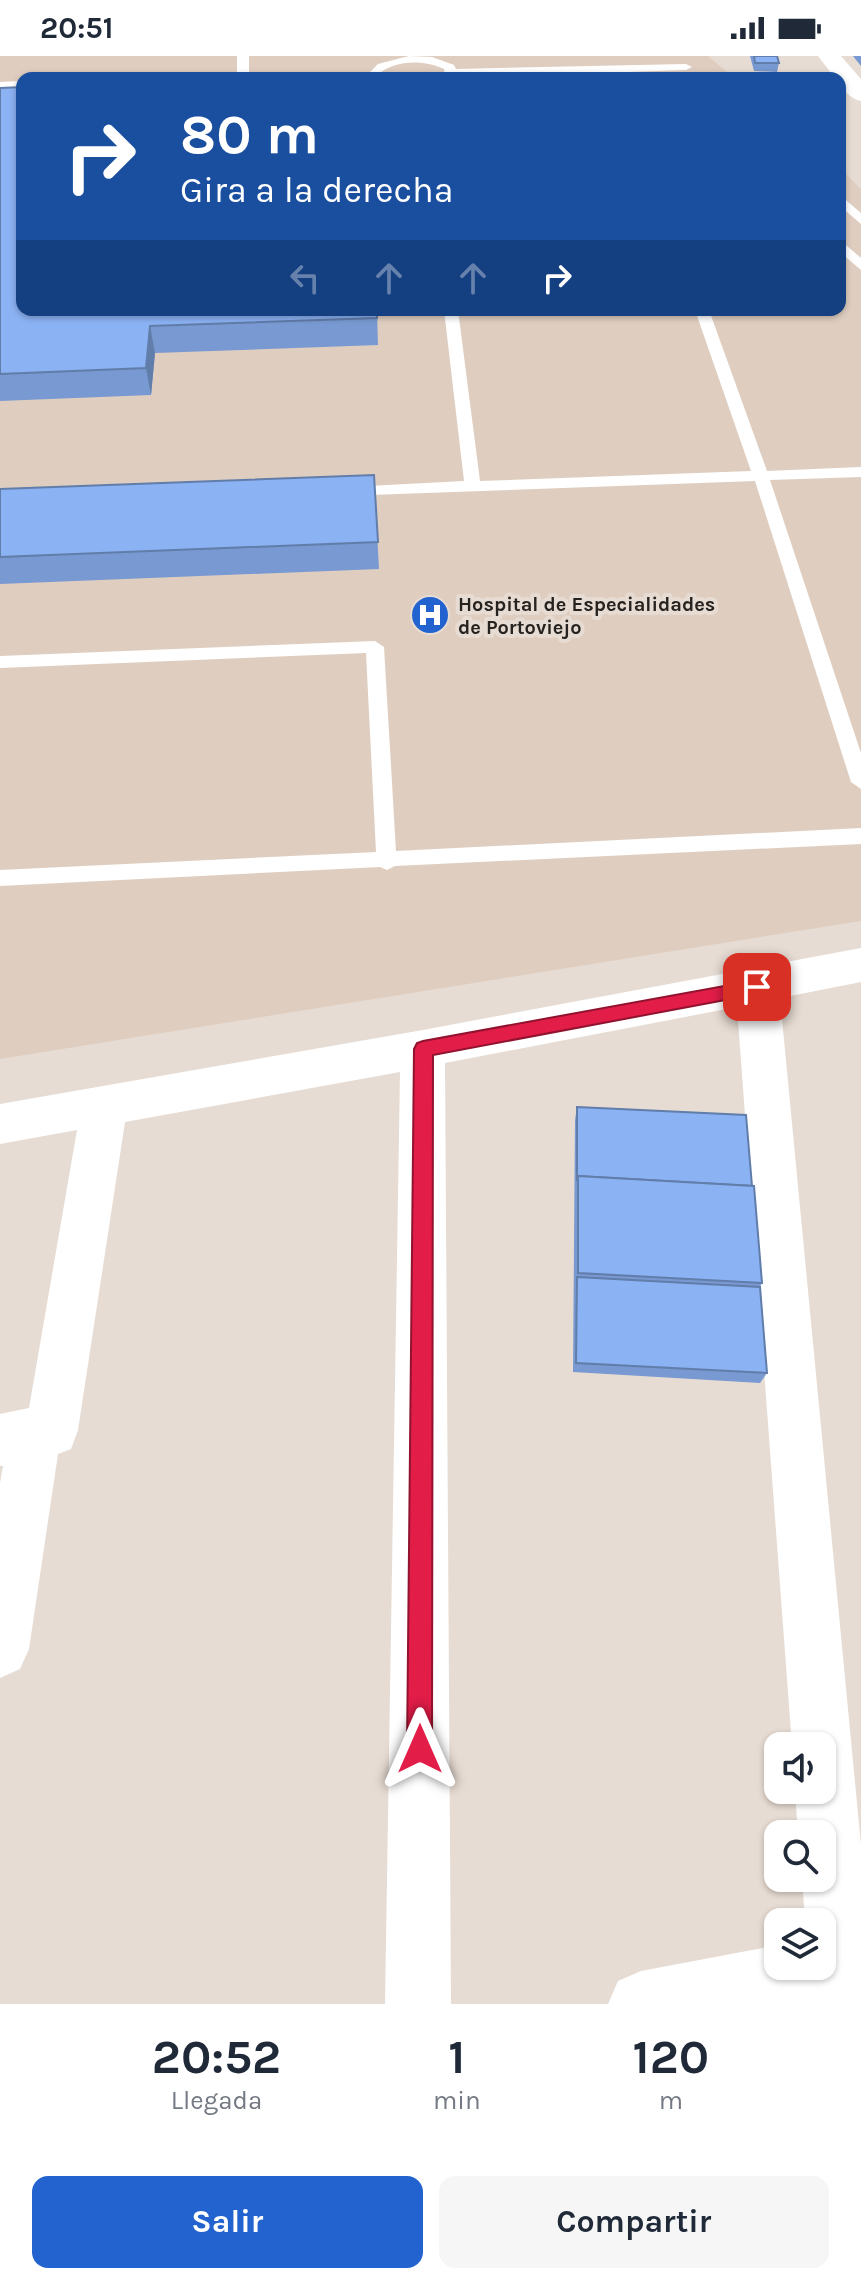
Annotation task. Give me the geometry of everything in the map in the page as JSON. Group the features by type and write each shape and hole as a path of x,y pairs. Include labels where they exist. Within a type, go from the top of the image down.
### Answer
{"street":[{"path":"829,56 842,72"},
{"path":"846,76 861,94"},
{"path":"0,1124 423,1049 861,965"},
{"path":"757,987 821,1732"},
{"path":"418,2004 423,1049"},
{"path":"0,1649 17,1436 52,1430 104,1107"},
{"path":"641,2004 842,1985 827,1804"}],"lane":[{"path":"633,56 654,72"},
{"path":"672,56 692,72"},
{"path":"377,72 379,65 409,57 433,59 450,67 451,72"},
{"path":"551,72 686,67"},
{"path":"846,205 861,220"},
{"path":"846,250 861,266"},
{"path":"452,316 473,486"},
{"path":"704,316 761,476 861,782"},
{"path":"331,492 861,472"},
{"path":"0,662 375,647 387,862"},
{"path":"0,878 387,862 861,836"}],"shaded area":[{"name":"Hospital de Especialidades de Portoviejo","path":"0,56 708,56 727,72 16,72 16,316 846,316 846,174 861,189 861,921 0,1059"}],"building":[{"path":"754,56 777,56 779,63 755,63"},
{"path":"16,87 16,316 377,318 150,326 146,368 0,374 0,88"},
{"path":"374,475 378,542 0,557 0,489"},
{"path":"577,1107 746,1115 752,1186 578,1176 577,1181"},
{"path":"578,1176 754,1186 762,1283 578,1273"},
{"path":"577,1277 760,1287 767,1373 576,1363"}],"place":[{"name":"Hospital de Especialidades de Portoviejo","path":"430,615"}],"route":[{"path":"420,1749 423,1049 757,987"}]}
